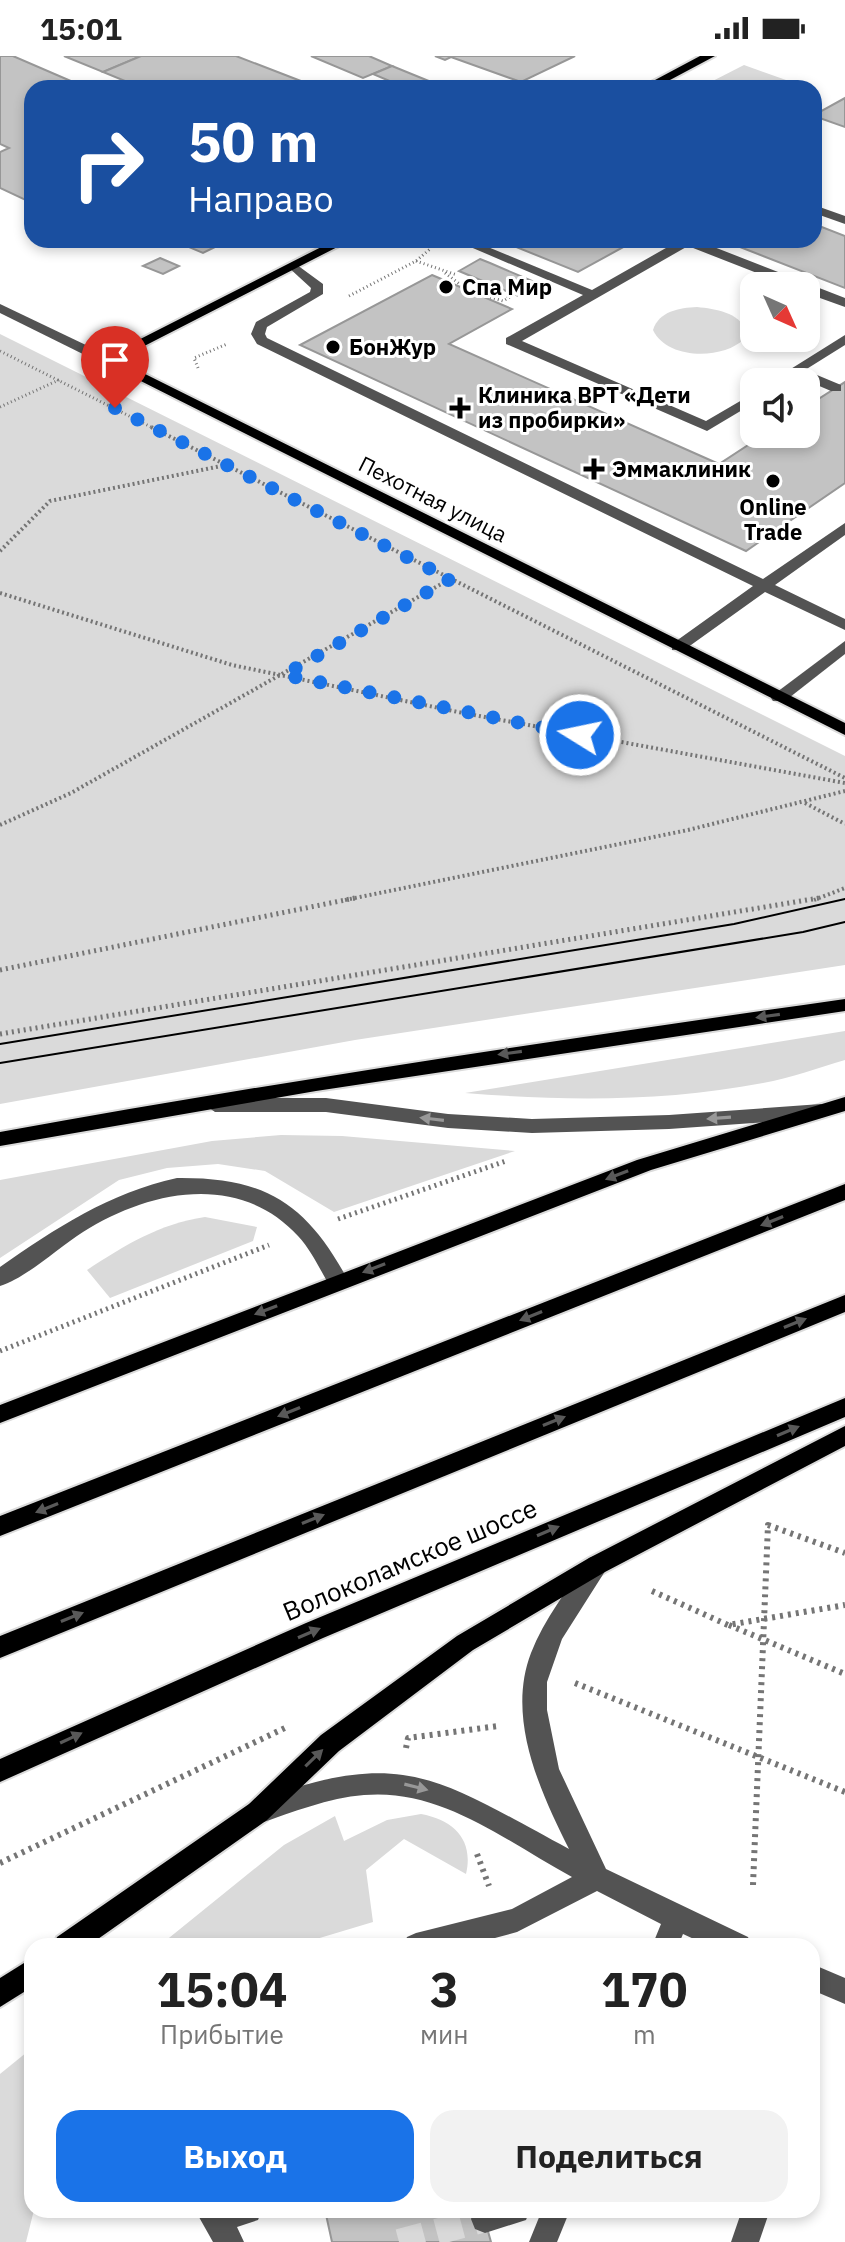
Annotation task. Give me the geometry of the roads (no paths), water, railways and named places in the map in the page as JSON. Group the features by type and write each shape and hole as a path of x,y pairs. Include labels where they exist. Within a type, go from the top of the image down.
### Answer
{"main road":[{"path":"662,80 709,56"},
{"path":"106,360 329,248"},
{"name":"Пехотная улица","path":"106,360 845,730"},
{"path":"0,1139 171,1107 442,1063 845,1005"},
{"path":"0,1414 644,1165 835,1107"},
{"path":"0,1526 845,1192"},
{"path":"0,1647 845,1303"},
{"name":"Волоколамское шоссе","path":"0,1771 139,1707 509,1547 845,1407"},
{"path":"77,1938 258,1812 330,1743 465,1643 597,1565 845,1435"},
{"path":"0,1994 24,1977"}],"street":[{"path":"822,212 845,220"},
{"path":"479,248 593,295"},
{"path":"675,248 511,341 707,427 740,406"},
{"path":"705,248 766,272"},
{"path":"293,266 313,280 318,287 316,294 261,325 258,334 262,341 838,621 845,607"},
{"path":"820,293 845,303"},
{"name":"Пехотная улица","path":"0,308 106,360"},
{"path":"800,368 845,339"},
{"path":"820,381 836,388"},
{"path":"678,647 845,528"},
{"path":"779,698 845,646"},
{"path":"171,1107 256,1103 326,1105 448,1121 532,1126 669,1122 835,1107"},
{"path":"0,1278 65,1233 123,1200 177,1185 224,1186 268,1202 306,1231 338,1282"},
{"path":"597,1565 541,1657 535,1697 546,1766 562,1812 597,1877"},
{"path":"258,1812 329,1789 362,1784 400,1784 434,1792 676,1920 720,1938"},
{"path":"447,1938 517,1920 597,1877"},
{"path":"668,1938 676,1920"},
{"path":"820,1980 845,1991"},
{"path":"543,2242 553,2218"},
{"path":"745,2242 753,2218"}],"tunnel":[{"path":"399,2242 485,2219"}],"tram line":[{"path":"0,1044 734,924 845,899"},
{"path":"0,1063 803,932 845,922"}],"place":[{"name":"Спа Мир","path":"446,287"},
{"name":"БонЖур","path":"333,347"},
{"name":"Клиника ВРТ «Дети из пробирки»","path":"460,408"},
{"name":"Эммаклиник","path":"594,469"},
{"name":"Online Trade","path":"773,481"}]}
